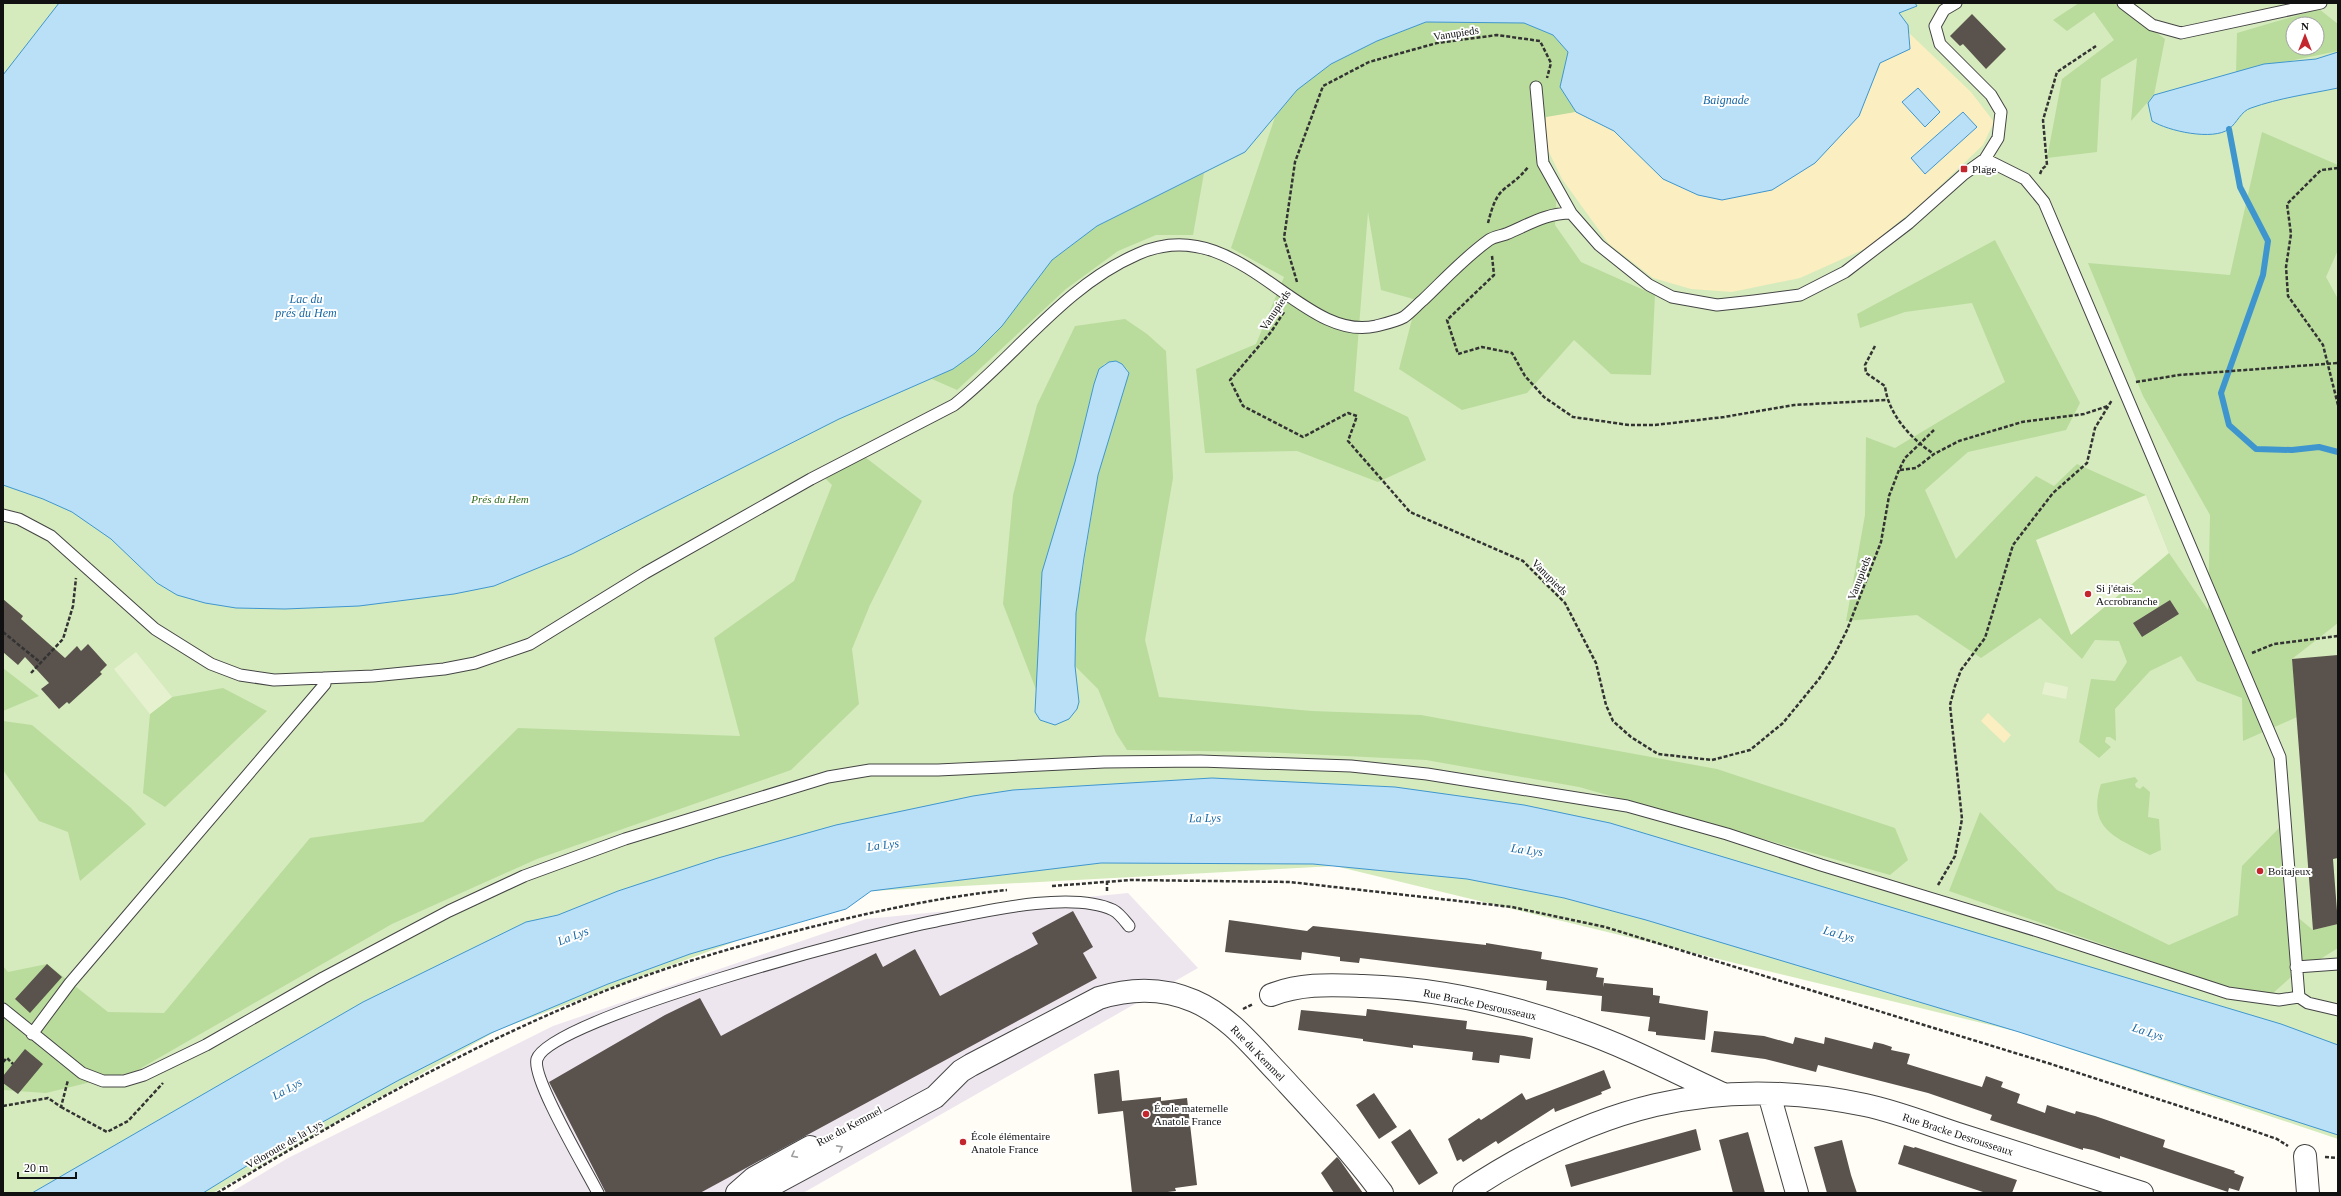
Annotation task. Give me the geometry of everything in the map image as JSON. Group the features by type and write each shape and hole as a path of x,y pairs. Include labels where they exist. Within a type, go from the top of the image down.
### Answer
{"street":[{"name":"Rue Bracke Desrousseaux","path":"1271,995 1288,989 1305,986 1359,986 1403,989 1484,1003 1579,1029 1723,1094"},
{"name":"Rue du Kemmel","path":"738,1193 763,1172 942,1077 966,1068 1080,1007 1115,993 1154,991 1176,995 1201,1005 1227,1022 1345,1144 1382,1193"},
{"name":"Rue du Kemmel","path":"757,1193 935,1097 966,1068"},
{"name":"Rue Bracke Desrousseaux","path":"1464,1193 1530,1152 1587,1126 1666,1102 1723,1094 1769,1094 1822,1098 1883,1110 2142,1193"},
{"path":"1769,1094 1797,1193"},
{"path":"2305,1156 2308,1193"}],"lane":[{"path":"1536,87 1543,163 1571,213 1599,244 1649,285 1672,297 1717,305 1800,294 1845,272 1909,223 1964,174 1985,159 1998,138 2001,112 1991,95 1940,44 1935,26 1944,10 1956,3"},
{"path":"2124,3 2152,25 2181,33 2321,3"},
{"path":"1985,159 2025,179 2044,202 2280,757 2299,997"},
{"path":"3,514 19,519 51,536 155,629 211,664 240,675 274,680 324,678 444,669 475,663 530,644 645,573 811,479 954,405 975,388 1057,309 1111,267 1139,253 1162,246 1187,244 1215,252 1250,269 1332,321 1352,328 1382,324 1403,318 1490,239 1556,213 1571,213"},
{"path":"32,1034 70,983 325,684 324,678"},
{"path":"3,1009 71,1066 92,1078 113,1082 134,1078 206,1045 323,978 436,918 524,876 632,837 828,777 870,770 938,770 1104,762 1200,761 1351,766 1427,774 1627,806 1728,834 1929,899 2041,932 2228,993 2279,1000 2299,997 2308,1004 2338,1010"},
{"path":"598,1193 539,1082 536,1060 540,1052 554,1042 589,1026 657,999 826,947 916,925 988,911 1056,902 1089,902 1115,910 1129,926"},
{"path":"2296,967 2338,964"}],"path":[{"name":"Vanupieds","path":"1538,107 1551,63 1540,41 1497,35 1437,43 1369,62 1323,86 1295,162 1284,238 1298,290 1271,332 1230,380 1243,406 1303,437 1348,413 1357,416 1348,441 1410,512 1523,562 1565,603 1596,663 1606,705 1613,721 1631,738 1658,754 1712,760 1750,750 1784,723 1819,679 1834,656 1847,630 1881,542 1889,496 1905,458 1934,430"},
{"path":"2036,192 2042,169 2047,165 2043,120 2057,72 2096,46"},
{"path":"1531,165 1518,180 1502,191 1492,208 1488,225 1494,275 1447,320 1458,354 1482,347 1512,353 1524,376 1544,397 1573,417 1629,425 1655,425 1724,417 1794,405 1886,400"},
{"path":"2338,168 2321,170 2287,204 2291,234 2286,267 2288,296 2323,345 2338,405"},
{"path":"1875,346 1864,368 1866,373 1885,386 1886,400 1900,422 1918,444 1934,454"},
{"path":"1929,899 1956,856 1962,819 1950,705 1961,670 1985,638 2014,545 2053,493 2087,463 2094,428 2122,385 2179,375 2338,363"},
{"path":"1900,470 1916,468 1934,454 1959,441 2022,422 2084,414 2109,405"},
{"path":"31,673 63,639 73,606 77,560"},
{"path":"3,632 41,663"},
{"path":"2238,659 2274,644 2338,636"},
{"path":"1227,1022 1245,1007 1271,995"},
{"path":"3,1062 7,1058 13,1064"},
{"path":"3,1106 48,1098 61,1107 107,1132 128,1121 151,1098 163,1084 170,1062"},
{"path":"61,1107 71,1066"},
{"name":"Véloroute de la Lys","path":"216,1193 360,1111"}],"shaded area":[{"path":"1128,893 1198,968 803,1193 230,1193 288,1158 553,1026 866,919"}],"green space":[{"name":"Prés du Hem","path":"3,3 2338,3 2338,1139 2019,1032 1335,866 871,891 498,1030 213,1193 3,1193"},
{"path":"2079,3 2111,3 2121,6 2165,39 2154,95 2131,121 2137,58 2101,79 2097,152 2047,158 2062,79 2114,40 2094,12 2067,31 2053,20"},
{"path":"2319,9 2338,24 2338,51 2325,54 2325,16 2295,16"},
{"path":"2285,19 2285,56 2314,56 2236,72 2237,33"},
{"path":"1426,22 1524,23 1553,35 1568,52 1560,87 1576,112 1546,118 1544,142 1557,187 1555,225 1581,262 1655,295 1651,375 1611,374 1574,340 1527,393 1462,410 1399,369 1417,300 1381,290 1368,212 1354,391 1408,417 1426,460 1378,482 1297,451 1205,453 1196,369 1256,344 1284,277 1231,248 1275,117 1297,90 1331,64 1377,41"},
{"path":"2262,132 2338,165 2338,250 2326,277 2338,299 2338,623 2292,659 2297,717 2243,741 2242,698 2197,681 2181,656 2150,671 2115,709 2116,741 2110,737 2106,737 2105,742 2111,747 2099,758 2079,742 2091,679 2115,681 2127,662 2119,641 2095,640 2082,659 2040,618 1981,658 1917,615 1846,621 1865,515 1866,437 1895,448 2005,382 1972,303 1905,312 1860,328 1857,314 1995,240 2080,403 2066,430 1968,452 1925,490 1956,559 2036,476 2054,486 2077,464 2146,495 2169,553 2208,610 2210,515 2143,396 2088,263 2230,275","holes":["2170,600 2179,614 2159,627 2150,613","2146,615 2155,629 2142,637 2133,623"]},
{"path":"1204,173 1193,235 1156,235 1118,251 1066,289 957,390 932,379 964,361 995,334 1052,260 1097,226"},
{"path":"1125,319 1147,334 1166,351 1173,478 1145,640 1159,697 1312,711 1421,715 1717,769 1895,828 1908,860 1890,875 1579,787 1426,760 1265,752 1127,750 1116,733 1098,689 1075,666 1076,613 1098,475 1129,373 1127,369 1116,361 1104,364 1094,384 1075,461 1040,640 1037,692 1003,604 1013,495 1037,405 1075,326"},
{"path":"865,457 922,501 870,605 852,649 859,704 791,770 537,859 392,924 136,1071 46,1093 3,1090 3,966 8,972 47,964 108,1012 164,1013 310,838 423,822 518,728 740,736 714,638 794,581 832,485 824,477"},
{"name":"Si j'étais... Accrobranche","path":"2146,495 2169,553 2071,635 2036,540"},
{"path":"136,652 172,697 150,714 114,669"},
{"path":"3,668 39,696 3,711"},
{"path":"2045,682 2068,687 2066,699 2042,694"},
{"path":"223,688 267,711 165,807 143,793 150,714 172,697"},
{"path":"3,721 32,725 130,807 146,824 80,881 68,832 39,821 3,770"},
{"path":"2135,777 2138,781 2135,784 2136,787 2140,789 2143,786 2150,792 2148,817 2159,819 2161,850 2150,855 2116,837 2101,822 2098,812 2097,799 2101,784"},
{"path":"1980,812 2057,890 2169,945 2238,915 2242,866 2279,828 2285,907 2313,930 2338,924 2338,948 2290,978 2272,994 2220,985 1949,891"}],"sand":[{"path":"1907,31 1971,92 1994,122 1983,145 1922,203 1867,248 1800,278 1732,292 1691,289 1653,278 1609,244 1562,179 1544,142 1546,117 1576,112 1614,131 1663,179 1698,195 1722,200 1815,163 1859,116 1880,63 1910,49"},
{"path":"1988,713 2011,735 2004,743 1981,721"}],"water":[{"name":"Lac du prés du Hem","path":"59,3 1915,3 1917,6 1899,13 1908,25 1910,49 1880,63 1859,116 1815,163 1772,190 1722,200 1698,195 1663,179 1614,131 1576,112 1560,87 1568,52 1553,35 1524,23 1426,22 1377,41 1331,64 1297,90 1245,152 1097,226 1052,260 1002,326 975,353 953,369 839,419 572,554 494,586 454,594 359,606 285,609 236,608 205,603 177,595 157,583 111,539 72,512 43,499 3,485 3,75"},
{"path":"2338,52 2338,88 2283,99 2251,108 2244,112 2229,129 2222,133 2190,133 2159,125 2152,121 2148,103 2154,95 2264,64 2316,59"},
{"path":"1918,88 1940,112 1925,127 1902,102"},
{"path":"1963,112 1977,127 1925,174 1911,158"},
{"path":"1116,361 1122,364 1129,373 1098,475 1084,558 1076,613 1075,666 1079,702 1077,709 1069,719 1055,725 1040,720 1035,712 1042,572 1075,462 1099,369 1109,362"},
{"name":"La Lys","path":"1212,778 1395,787 1524,805 1610,823 2281,1024 2338,1045 2338,1135 2019,1032 1646,920 1564,898 1467,879 1313,864 1101,863 871,891 846,909 690,954 608,984 491,1033 399,1080 279,1146 203,1193 32,1193 363,1002 526,922 558,915 618,891 718,858 836,825 973,796 1013,790"}],"building":[{"path":"1972,14 2006,49 1986,69 1963,44 1960,46 1950,36"},
{"path":"3,599 23,616 21,619 65,658 77,646 81,651 88,644 107,665 100,672 102,674 69,704 67,702 59,709 41,689 49,683 25,657 18,665 3,652"},
{"path":"2170,600 2179,614 2142,637 2133,623"},
{"path":"2338,655 2338,858 2333,859 2338,924 2313,930 2292,659"},
{"path":"1073,911 1093,947 1083,953 1097,978 700,1193 606,1193 549,1082 665,1015 700,998 721,1036 876,953 883,967 915,949 940,996 1038,944 1032,933"},
{"path":"1229,920 1307,931 1313,926 1486,945 1486,943 1542,952 1541,959 1598,968 1596,977 1604,978 1603,987 1604,983 1653,988 1653,995 1660,996 1659,1003 1708,1011 1705,1040 1656,1035 1656,1032 1648,1031 1650,1017 1601,1011 1602,996 1546,990 1547,981 1360,958 1359,963 1340,961 1340,957 1302,952 1301,960 1225,952"},
{"path":"47,964 62,977 30,1013 15,999"},
{"path":"1367,1009 1467,1021 1466,1029 1533,1038 1530,1059 1500,1055 1499,1063 1472,1060 1473,1052 1413,1045 1413,1048 1298,1030 1301,1010 1366,1016"},
{"path":"1714,1031 1764,1036 1793,1044 1795,1037 1824,1044 1825,1037 1872,1049 1874,1042 1883,1044 1892,1047 1891,1050 1910,1054 1907,1064 1982,1087 1986,1076 2003,1082 2001,1087 2020,1094 2017,1103 2045,1113 2047,1105 2075,1114 2076,1111 2095,1116 2165,1140 2163,1147 2235,1171 2234,1173 2244,1177 2239,1191 2229,1188 2228,1192 2120,1156 2120,1159 2093,1150 2083,1148 2083,1150 1990,1120 1992,1115 1928,1093 1818,1065 1816,1072 1765,1059 1711,1052"},
{"path":"25,1049 43,1064 18,1094 3,1083 3,1076"},
{"path":"1119,1070 1122,1101 1161,1097 1161,1101 1187,1098 1197,1185 1175,1188 1176,1191 1159,1193 1132,1193 1123,1111 1098,1114 1094,1074"},
{"path":"1604,1070 1611,1088 1601,1092 1602,1094 1555,1112 1554,1108 1498,1144 1496,1141 1463,1162 1461,1159 1457,1161 1448,1139 1479,1118 1481,1120 1522,1093 1526,1100"},
{"path":"1374,1093 1397,1127 1379,1139 1356,1105"},
{"path":"1410,1129 1438,1173 1419,1185 1391,1142"},
{"path":"1696,1129 1701,1150 1571,1187 1565,1165"},
{"path":"1748,1132 1765,1193 1733,1193 1719,1140"},
{"path":"1842,1140 1857,1193 1827,1193 1814,1147"},
{"path":"1904,1145 1915,1147 2017,1180 2012,1193 1986,1193 1898,1164"},
{"path":"1337,1157 1363,1193 1334,1193 1321,1173"}],"waterway":[{"path":"2229,129 2240,187 2268,241 2263,275 2221,393 2229,425 2256,449 2292,450 2319,447 2338,452"}],"place":[{"name":"Plage","path":"1964,169"},
{"name":"Si j'étais... Accrobranche","path":"2088,594"},
{"name":"Boitajeux","path":"2260,871"},
{"name":"École maternelle Anatole France","path":"1146,1114"},
{"name":"École élémentaire Anatole France","path":"963,1142"}],"water label":[{"name":"Baignade","path":"1726,100"}]}
